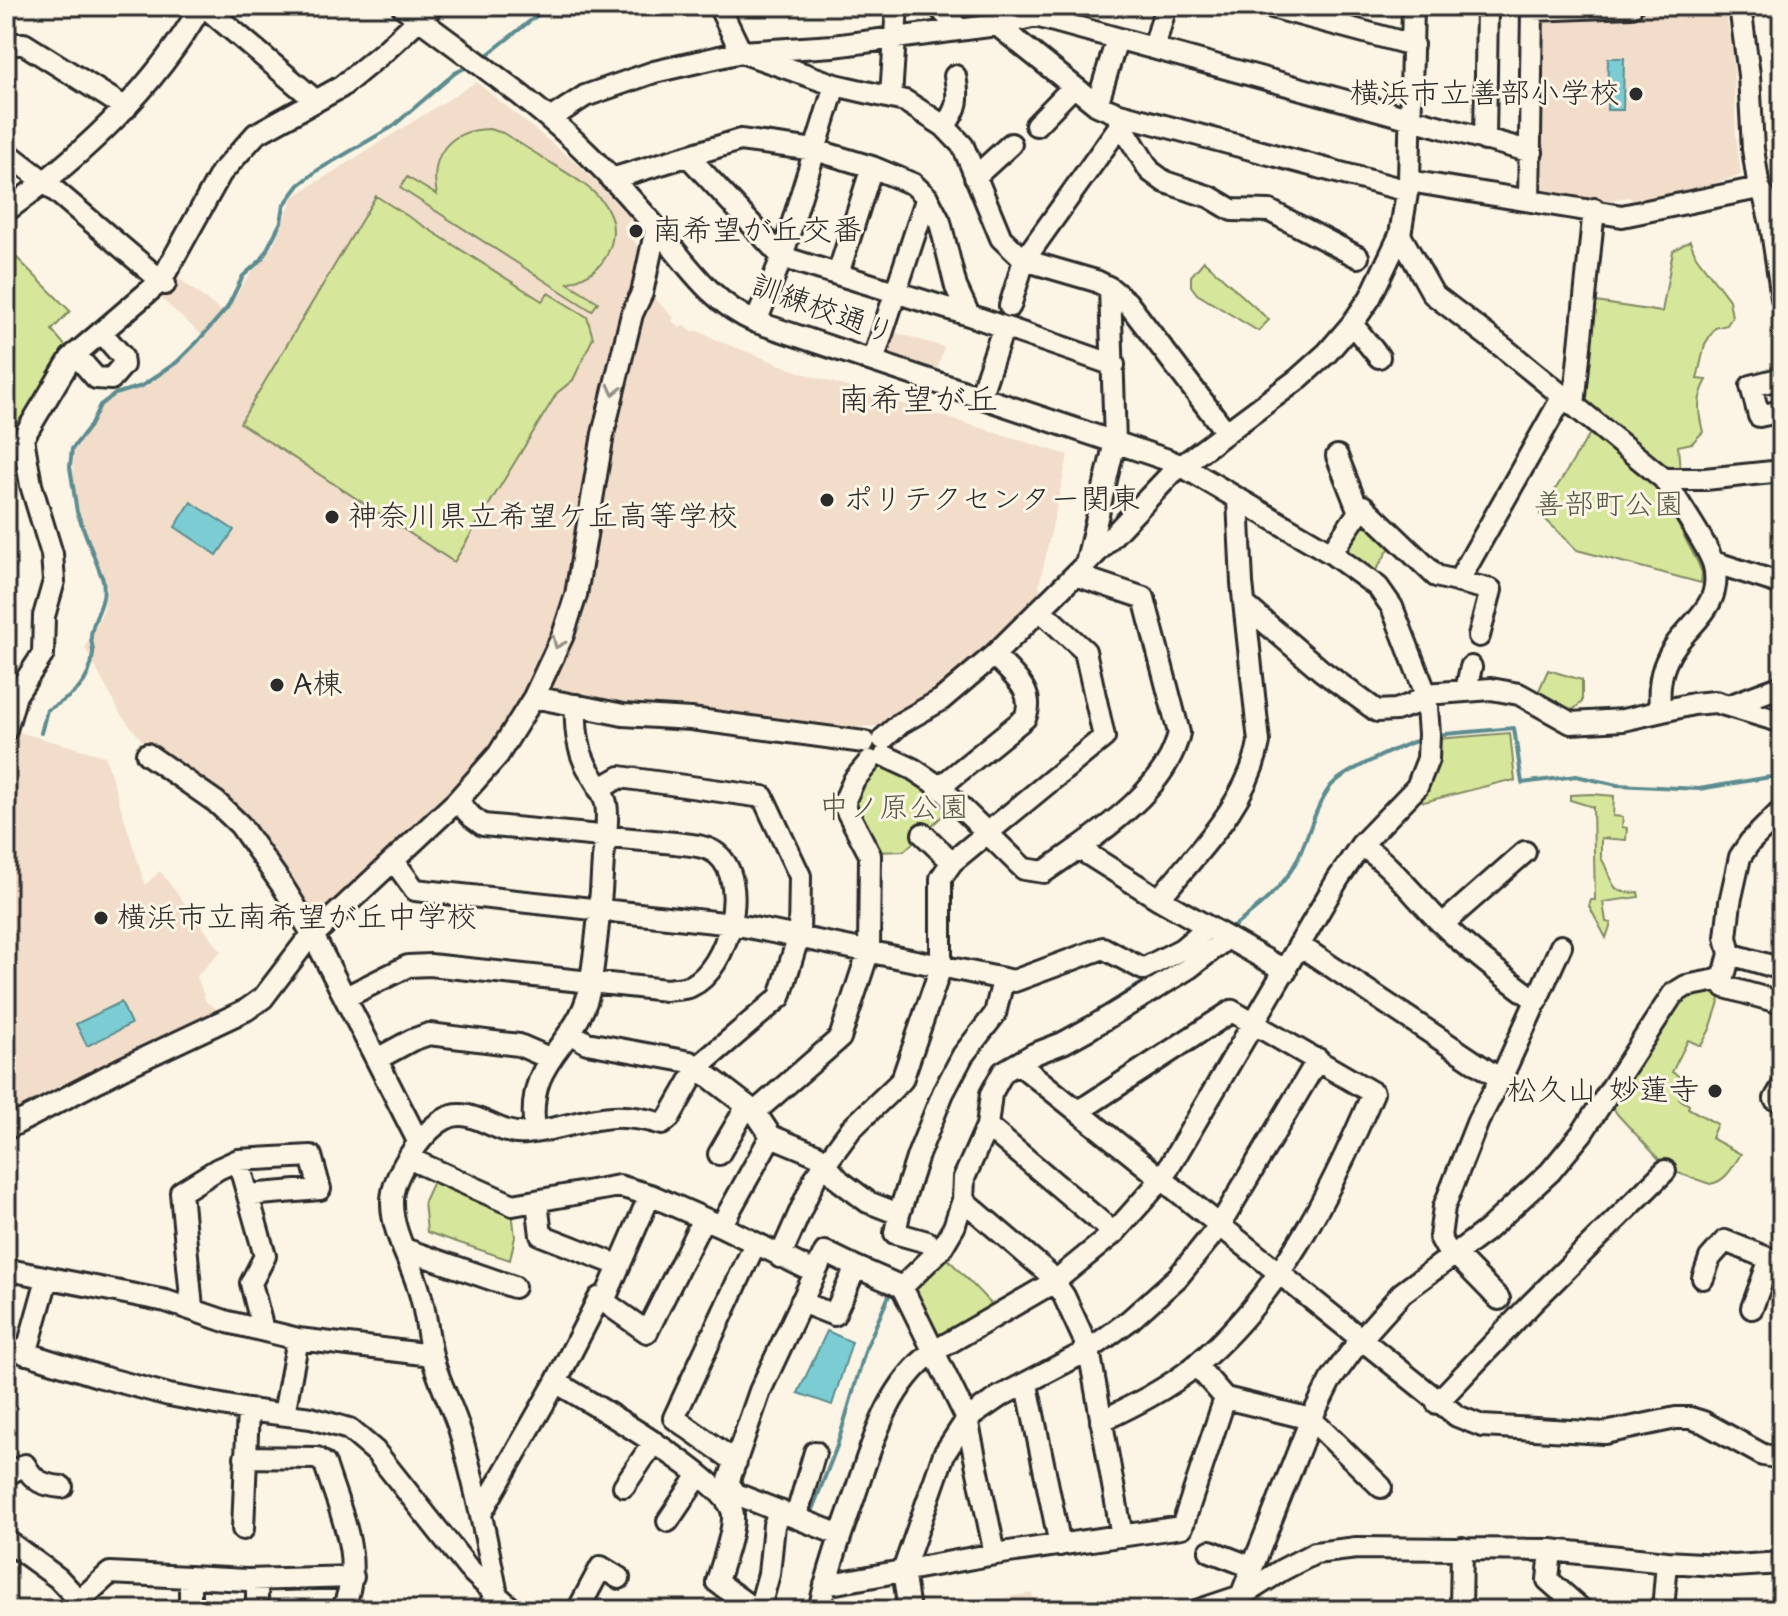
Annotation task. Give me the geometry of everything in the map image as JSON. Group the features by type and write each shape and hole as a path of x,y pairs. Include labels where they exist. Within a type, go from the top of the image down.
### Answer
{"street":[{"path":"6,211 45,182 126,108 183,38 202,6 316,101"},
{"path":"719,6 741,52 835,85 905,101 944,126 963,146 1001,238 1024,260 1110,288 1127,302 1226,432"},
{"path":"891,97 897,6"},
{"path":"938,6 960,30"},
{"path":"1154,48 1166,6"},
{"path":"1268,6 1413,45"},
{"path":"1413,6 1408,186 1400,235 1433,294 1664,479 1713,562 1715,594 1701,617 1667,659 1659,685 1660,711"},
{"path":"1485,140 1487,6"},
{"path":"1529,200 1532,10 1632,6"},
{"path":"1740,6 1749,75 1753,149 1759,188 1764,195 1771,224 1782,298"},
{"path":"6,730 16,695 43,654 44,616 54,581 52,554 31,485 23,438 58,376 75,354 163,282 221,173 246,143 256,134 341,87 368,66 418,10"},
{"name":"訓練校通り","path":"418,10 550,119 611,179 720,302 756,322 1182,466 1331,553 1378,587 1387,599 1426,694 1428,759 1417,787 1361,845 1162,1179 1114,1233 1054,1282 933,1352 918,1363 903,1384 877,1428 840,1535 819,1610"},
{"path":"550,119 585,96 654,72 741,52 833,46 997,25 1038,11 1117,39 1532,152"},
{"path":"997,25 1073,87 1119,119 1408,186 1594,209 1622,216 1759,188"},
{"path":"1097,105 1117,39"},
{"path":"6,44 24,44 126,108"},
{"path":"944,126 953,116 959,98 955,76"},
{"path":"756,322 782,257 835,85"},
{"path":"1036,125 1073,87"},
{"path":"1010,306 1024,260 1119,119"},
{"path":"1119,119 1150,171 1165,182 1210,197 1232,210 1270,211 1370,262"},
{"path":"611,179 740,140 815,150 872,167 913,184 927,197 940,222 956,287 969,315"},
{"path":"975,177 1011,144"},
{"path":"6,152 163,282"},
{"path":"688,156 782,257 969,315 1114,365"},
{"path":"838,274 872,167"},
{"path":"873,361 927,197"},
{"path":"1459,580 1568,402 1594,209"},
{"path":"6,1129 123,1068 246,1010 263,998 304,944 457,801 498,755 534,697 563,635 576,595 603,434 632,314 642,293 656,228"},
{"path":"719,1154 751,1109 840,1038 869,950 870,855 846,809 845,800 854,780 876,750 901,723 941,700 994,655 1081,570 1172,473 1298,379 1327,353 1352,324 1370,262 1400,235"},
{"path":"1081,570 1115,442 1110,288"},
{"path":"1352,324 1379,357"},
{"path":"980,397 1003,329"},
{"path":"75,354 96,378 111,379 123,365 122,356 101,332"},
{"path":"1782,378 1751,386 1759,416 1782,411"},
{"path":"1337,456 1359,512"},
{"path":"1664,479 1705,479 1782,471"},
{"path":"1159,899 1228,815 1256,761 1259,742 1237,524 1238,500"},
{"path":"1331,553 1363,506 1436,576 1491,590 1479,636"},
{"path":"1713,562 1782,584"},
{"path":"534,697 623,715 691,719 876,750 940,787 1024,869 1044,872 1140,799 1175,750 1179,733 1144,598 1081,570"},
{"path":"1245,605 1322,671 1377,711 1396,710 1413,704 1426,694 1491,689 1512,692 1571,723 1623,720 1715,702 1782,722"},
{"path":"780,1257 815,1178 851,1129 902,1080 941,967 941,878 952,862 1104,737 1085,651 1040,610"},
{"path":"940,787 1025,718 1030,707 1027,692 994,655"},
{"path":"1466,690 1471,667"},
{"path":"1731,705 1782,686"},
{"path":"535,1131 534,1093 549,1058 571,1033 586,1008 600,910 606,803 584,762 575,726 576,705"},
{"path":"147,754 216,802 240,825 313,935 377,1059 414,1150 513,1205 619,1186 650,1195 814,1272"},
{"path":"492,1602 481,1513 460,1432 432,1355 419,1287 393,1219 394,1186 414,1150 445,1119 460,1114 508,1132 523,1134 601,1116 636,1116 662,1124 669,1118 698,1067 780,997 799,935 800,876 763,797 620,777 599,789"},
{"path":"346,997 408,966 430,965 666,990 691,986 722,951 733,924 732,882 726,866 716,854 700,847 483,825 457,801"},
{"path":"1721,983 1730,954 1726,937 1740,857 1750,842 1782,810"},
{"path":"923,834 952,862"},
{"path":"1361,845 1376,855 1484,962 1537,1001"},
{"path":"1078,848 1207,928 1286,971"},
{"path":"1443,924 1525,852"},
{"path":"394,861 415,890 733,924 1014,981 1103,948 1143,969 1182,949 1207,928"},
{"path":"902,1287 941,1249 954,1227 963,1200 964,1178 987,1126 991,1094 1003,1072 1092,1027 1189,968 1226,939"},
{"path":"1299,945 1500,1079"},
{"path":"1499,1299 1453,1255 1440,1237 1444,1207 1478,1121 1561,946"},
{"path":"1730,954 1782,969"},
{"path":"927,1242 895,1233 899,1214 943,1093 963,1055 995,1014 1003,980"},
{"path":"1241,1596 1311,1419 1330,1381 1360,1340 1402,1293 1503,1216 1550,1172 1582,1133 1673,994 1686,986 1721,983 1782,1003"},
{"path":"1079,1111 1232,1011 1373,1093 1321,1208 1280,1272 1240,1322 1196,1365 1137,1404 1101,1421"},
{"path":"571,1033 587,1043 690,1062 751,1109 771,1136 817,1155 840,1181 868,1202 899,1214"},
{"path":"377,1059 429,1034 519,1045 549,1058"},
{"path":"909,1610 903,1571 944,1454 967,1419 999,1397 1089,1350 1130,1320 1178,1277 1220,1225 1318,1059"},
{"path":"1019,1064 1457,1416 1482,1426 1605,1433 1676,1418 1690,1418 1763,1455 1782,1458"},
{"path":"987,1126 1114,1233"},
{"path":"599,1298 647,1332 712,1223 771,1136"},
{"path":"192,1308 181,1192 238,1160 311,1156 320,1189 248,1195"},
{"path":"238,1160 265,1256 251,1283 263,1330"},
{"path":"1437,1403 1665,1171"},
{"path":"481,1513 556,1382 599,1298 607,1294 650,1195"},
{"path":"963,1200 1047,1272 1064,1296 1089,1350 1122,1536"},
{"path":"537,1202 541,1235 618,1265"},
{"path":"1703,1278 1710,1258 1725,1241 1776,1261 1752,1308"},
{"path":"736,1462 674,1418 755,1244"},
{"path":"404,1249 514,1287"},
{"path":"840,1535 736,1494 728,1483 760,1391 825,1252 902,1287 967,1419 995,1554"},
{"path":"801,1302 834,1315 856,1267"},
{"path":"14,1271 192,1308 228,1322 298,1339 432,1355"},
{"path":"47,1279 16,1350 169,1395 329,1422 349,1429 364,1440 492,1602 513,1610"},
{"path":"284,1414 298,1339"},
{"path":"1196,1365 1225,1398 1311,1419 1381,1487"},
{"path":"556,1382 654,1442 699,1475 728,1502 733,1514 717,1582 757,1610 769,1574 774,1525 788,1514 815,1452"},
{"path":"1027,1385 1060,1545"},
{"path":"825,1585 995,1554 1182,1527 1225,1398"},
{"path":"243,1529 248,1410"},
{"path":"624,1486 654,1442"},
{"path":"245,1457 317,1458 325,1464 351,1548 353,1577 342,1610"},
{"path":"6,1475 25,1465 33,1480 47,1486 62,1487"},
{"path":"668,1521 699,1475"},
{"path":"6,1540 58,1578 84,1605 110,1573 257,1580 353,1577"},
{"path":"1199,1610 1241,1596 1315,1553 1357,1548 1551,1550 1734,1566 1782,1563"},
{"path":"1461,1610 1462,1548"},
{"path":"1551,1550 1548,1580 1578,1609"},
{"path":"1210,1551 1252,1567"},
{"path":"1663,1610 1667,1562"},
{"path":"578,1610 601,1567 619,1578"},
{"path":"190,1577 190,1610"},
{"path":"257,1580 257,1610"}],"shaded area":[{"name":"横浜市立善部小学校","path":"1636,6 1724,6 1733,53 1736,136 1741,175 1673,196 1635,201 1628,197 1615,199 1612,203 1538,191 1541,20 1545,17 1636,15"},
{"name":"神奈川県立希望ケ丘高等学校","path":"476,82 580,166 631,219 623,227 642,251 556,638 497,746 454,794 314,926 239,810 150,750 121,715 85,648 104,609 107,587 86,536 73,485 74,449 92,427 101,406 117,395 145,387 205,338 157,295 173,274 225,314 245,281 274,244 293,197"},
{"name":"ポリテクセンター関東","path":"651,295 680,328 684,325 694,332 696,330 802,373 1068,455 1039,586 1046,596 962,679 889,722 876,726 844,728 751,723 627,710 548,693 542,688 636,315"},
{"path":"886,330 944,347 936,375 880,358"},
{"name":"横浜市立南希望が丘中学校","path":"15,731 105,756 145,885 160,871 221,951 197,976 206,1002 223,1013 6,1121 6,759"},
{"path":"1032,1593 1036,1610 969,1610 967,1604"}],"green space":[{"path":"489,129 503,133 579,181 608,210 613,235 606,257 593,271 568,283 598,302 592,311 400,188 407,177 437,195 436,168 445,148 462,134"},
{"path":"376,196 542,301 548,293 587,317 593,338 573,380 557,393 454,562 240,423"},
{"name":"善部町公園","path":"1690,241 1696,256 1729,300 1732,317 1727,325 1715,328 1705,344 1697,379 1707,380 1699,406 1703,432 1692,443 1678,446 1680,472 1664,472 1645,461 1698,563 1702,573 1701,583 1577,550 1540,514 1599,419 1578,405 1589,301 1662,312 1673,251"},
{"path":"6,247 70,311 52,330 71,353 21,434 6,430"},
{"path":"1204,261 1269,320 1258,331 1197,294 1191,286 1191,276"},
{"path":"1362,516 1394,541 1374,573 1344,552"},
{"path":"1548,670 1582,680 1582,702 1567,715 1537,695"},
{"path":"1510,733 1515,781 1424,802 1416,797 1436,739"},
{"name":"中ノ原公園","path":"892,766 907,772 951,808 904,851 875,852 852,805 854,796 875,769"},
{"path":"1570,795 1614,796 1613,816 1623,817 1622,827 1627,828 1626,840 1601,838 1601,858 1616,888 1628,893 1638,892 1639,897 1603,902 1606,922 1611,923 1606,938 1589,906 1591,900 1595,900 1593,807 1570,800"},
{"path":"1715,989 1721,996 1710,1029 1701,1046 1688,1040 1672,1072 1688,1081 1679,1099 1689,1105 1688,1108 1717,1124 1711,1138 1741,1154 1725,1177 1710,1184 1669,1170 1608,1101 1678,997"},
{"path":"434,1179 512,1210 515,1237 510,1260 427,1232 424,1201"},
{"path":"946,1257 997,1310 936,1346 909,1289"}],"water":[{"path":"1608,58 1624,58 1623,110 1607,110"},
{"path":"191,502 234,530 217,555 175,527"},
{"path":"121,1002 131,1024 87,1046 76,1024"},
{"path":"827,1331 852,1342 832,1405 798,1393"}],"waterway":[{"path":"482,59 549,6"},
{"path":"41,733 47,710 78,689 91,665 91,635 104,588 77,512 70,467 72,449 90,426 100,405 115,394 142,386 177,362 198,341 227,308 243,276 262,259 281,222 284,205 299,185 318,170 392,127 455,73 471,65"},
{"path":"1434,735 1514,728 1522,783 1576,776 1617,785 1699,789 1782,775"},
{"path":"1229,930 1267,899 1291,871 1320,804 1336,781 1387,753 1422,739"},
{"path":"1104,1008 1175,965"},
{"path":"1040,1041 1076,1025"},
{"path":"952,1204 954,1185"},
{"path":"810,1515 837,1446 866,1348 891,1291"}],"place":[{"name":"横浜市立善部小学校","path":"1636,94"},
{"name":"南希望が丘交番","path":"636,231"},
{"name":"ポリテクセンター関東","path":"827,500"},
{"name":"神奈川県立希望ケ丘高等学校","path":"332,517"},
{"name":"A棟","path":"277,685"},
{"name":"横浜市立南希望が丘中学校","path":"101,918"},
{"name":"松久山 妙蓮寺","path":"1715,1091"}],"district":[{"name":"南希望が丘","path":"918,400"}]}
